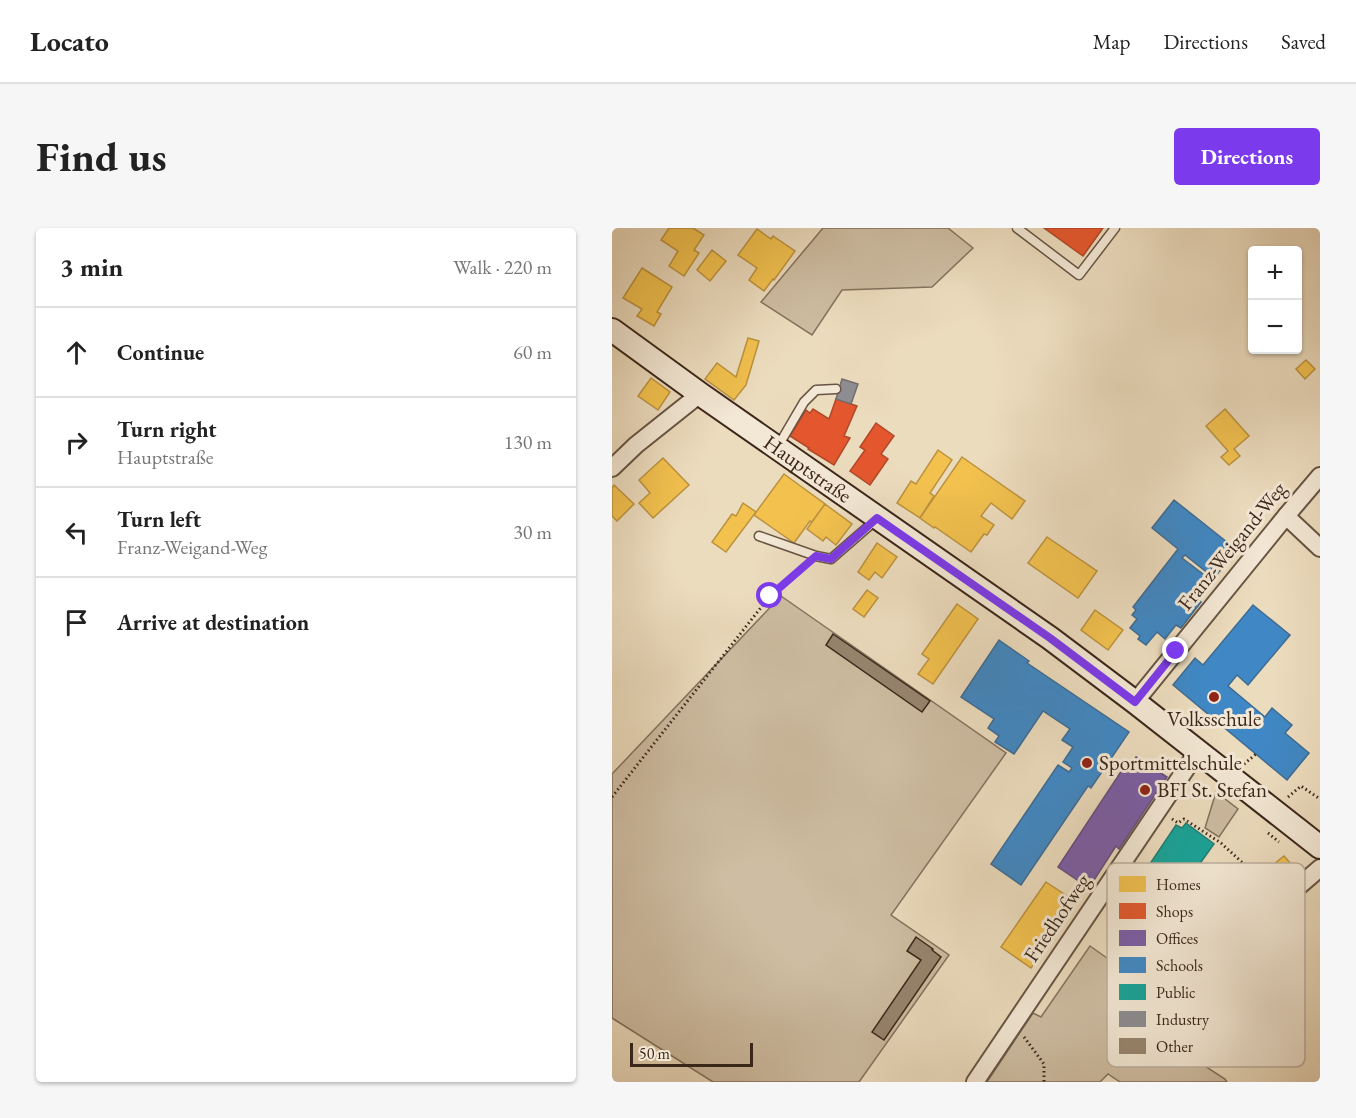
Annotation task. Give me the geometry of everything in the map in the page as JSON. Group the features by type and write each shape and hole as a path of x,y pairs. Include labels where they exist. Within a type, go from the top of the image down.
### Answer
{"main road":[{"name":"Hauptstraße","path":"612,330 1050,638 1198,750 1320,847"}],"street":[{"path":"612,468 636,445 700,394"},
{"name":"Franz-Weigand-Weg","path":"1135,702 1320,476"},
{"path":"1286,516 1320,548"},
{"name":"Friedhofweg","path":"1122,863 1198,750"},
{"path":"1305,881 1320,868"},
{"name":"Friedhofweg","path":"975,1082 1107,886"}],"lane":[{"path":"1017,228 1079,275 1115,228"},
{"path":"777,448 804,402 816,390 836,389"},
{"path":"759,537 831,559 877,518"}],"path":[{"path":"612,797 770,596 816,556"},
{"path":"1232,778 1256,754"},
{"path":"1287,797 1301,786 1320,799"},
{"path":"1167,816 1178,823 1184,819 1221,843 1243,863"},
{"path":"1014,1024 1044,1064 1044,1082"}],"shaded area":[{"path":"823,228 948,228 973,248 932,287 842,290 812,335 761,302"},
{"path":"781,596 1006,753 891,915 949,955 859,1082 713,1082 612,1018 612,774"},
{"path":"1216,792 1238,809 1219,837 1205,828"},
{"path":"1090,946 1107,958 1107,1067 1206,1067 1227,1082 1120,1082 1108,1074 1100,1082 987,1082 1033,1013 1041,1017"}],"building: Homes":[{"path":"669,228 693,228 704,235 694,250 699,253 684,276 669,266 678,251 661,240"},
{"path":"757,229 771,239 773,236 795,251 764,291 749,280 757,268 738,255"},
{"path":"712,250 726,261 710,281 697,270"},
{"path":"642,268 672,287 657,312 661,314 654,326 637,316 642,309 623,298"},
{"path":"748,338 759,341 746,385 734,400 705,379 717,363 736,377"},
{"path":"1306,360 1315,369 1305,379 1296,369"},
{"path":"651,378 670,392 658,410 638,396"},
{"path":"1225,409 1249,436 1234,449 1240,456 1229,465 1221,457 1228,451 1206,426"},
{"path":"938,450 952,460 930,493 934,496 920,518 897,503 911,481 916,484"},
{"path":"962,457 1025,501 1012,519 991,503 981,516 994,525 971,552 920,518"},
{"path":"663,458 689,485 653,518 639,503 650,493 639,480"},
{"path":"784,474 825,504 794,543 754,515"},
{"path":"614,485 634,504 617,521 612,516 612,488"},
{"path":"743,503 756,512 726,552 712,542 732,514 736,516"},
{"path":"825,504 852,524 836,545 826,537 823,541 807,529"},
{"path":"1047,537 1097,571 1078,598 1028,563"},
{"path":"877,543 897,557 882,578 875,572 869,580 858,572"},
{"path":"867,590 878,598 864,617 853,609"},
{"path":"957,604 978,619 933,684 918,674 929,659 922,654"},
{"path":"1095,610 1123,630 1108,650 1081,630"},
{"path":"1284,856 1290,863 1275,863"},
{"path":"1046,882 1076,902 1031,968 1001,947"}],"building: Shops":[{"path":"1044,228 1103,228 1083,256"},
{"path":"836,399 857,406 844,436 850,438 834,465 790,436 806,410 810,413 813,409 829,419"},
{"path":"876,423 894,436 881,454 888,459 870,485 850,471 865,450 860,447"}],"building: Offices":[{"path":"1136,757 1167,777 1119,849 1116,846 1089,888 1058,867 1128,761 1132,764"}],"building: Schools":[{"path":"1174,500 1237,550 1214,578 1185,555 1182,558 1212,581 1198,599 1201,602 1181,628 1176,625 1165,639 1157,632 1146,645 1130,628 1137,619 1132,615 1136,610 1133,607 1178,549 1152,528"},
{"name":"Volksschule","path":"1253,605 1290,635 1248,685 1237,675 1228,686 1265,717 1272,708 1292,725 1285,733 1309,753 1287,780 1173,685 1195,658 1203,665"},
{"name":"Sportmittelschule","path":"999,640 1029,661 1027,663 1129,732 1091,788 1088,786 1021,885 991,864 1058,765 1069,772 1072,768 1063,762 1073,747 1062,740 1070,729 1043,711 1014,754 995,742 999,736 988,728 994,719 961,697"}],"building: Public":[{"path":"1186,823 1214,844 1200,863 1150,863 1176,825 1182,828"}],"building: Industry":[{"path":"842,379 858,384 851,404 836,399"}],"building: Other":[{"path":"833,634 930,701 922,712 826,645"},
{"path":"916,937 941,957 884,1040 872,1032 921,960 907,951"}],"place":[{"name":"Volksschule","path":"1214,697"},
{"name":"Sportmittelschule","path":"1087,763"},
{"name":"BFI St. Stefan","path":"1145,790"}],"route":[{"path":"770,596 816,556 831,559 877,518 1050,638 1135,702 1176,651"}]}
